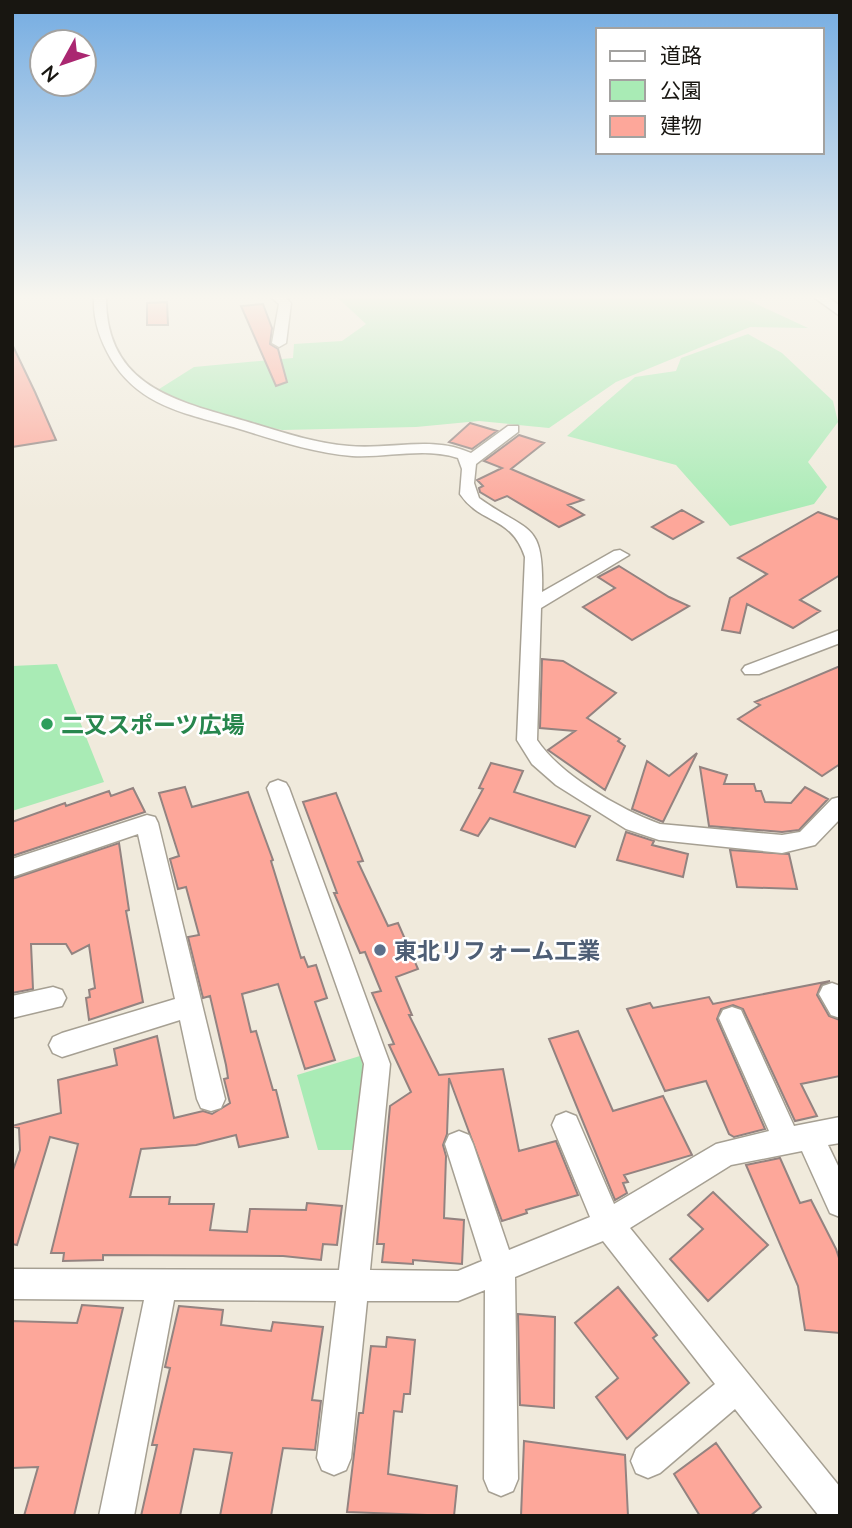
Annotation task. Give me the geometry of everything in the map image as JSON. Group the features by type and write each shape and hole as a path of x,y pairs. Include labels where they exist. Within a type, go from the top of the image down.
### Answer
{"street":[{"path":"127,369 139,386 170,404 310,444 368,452 432,447 465,454 470,469 465,480 466,492 472,501 511,522 530,544 534,558 527,740 539,759 564,780 634,824 686,836 782,844 807,839 840,805"},
{"path":"468,462 513,429"},
{"path":"531,606 620,555"},
{"path":"751,670 840,636"},
{"path":"278,788 377,1064 334,1458"},
{"path":"12,868 147,823 211,1099"},
{"path":"12,1007 53,998"},
{"path":"62,1045 188,1006"},
{"path":"732,1018 798,1138 840,1203"},
{"path":"566,1125 608,1224 840,1514"},
{"path":"12,1284 458,1286 608,1224 726,1153 840,1130"},
{"path":"459,1144 500,1269 500,1479"},
{"path":"116,1516 162,1285"},
{"path":"648,1461 737,1386"}],"green space":[{"path":"190,369 647,369 616,382 549,428 479,421 416,427 282,430 222,417 156,391"},
{"path":"799,369 833,401 838,422 808,462 827,487 814,504 730,526 676,465 567,436 635,377 676,371"},
{"name":"二又スポーツ広場","path":"57,664 104,782 12,811 12,666"},
{"path":"360,1056 363,1066 353,1150 318,1150 297,1075"}],"building":[{"path":"12,369 24,369 56,440 12,447"},
{"path":"269,369 284,369 287,382 276,386"},
{"path":"470,423 497,431 472,449 449,442"},
{"path":"519,435 544,443 511,469 583,500 568,505 584,515 559,527 507,496 495,501 480,492 479,488 483,486 477,480 502,468 484,461"},
{"path":"682,510 703,522 673,539 652,527"},
{"path":"818,512 840,520 840,575 800,600 820,611 793,628 747,604 740,633 722,630 730,598 767,574 738,558"},
{"path":"619,566 669,597 689,606 632,640 583,607 615,588 598,577"},
{"path":"542,659 563,661 616,693 587,718 620,739 618,741 625,746 605,790 548,750 575,731 540,728"},
{"path":"840,666 840,764 822,776 738,719 760,705 755,702"},
{"path":"697,753 663,822 632,809 647,761 669,776"},
{"path":"491,763 523,771 514,792 590,816 575,847 490,818 478,836 461,830 483,789 479,788"},
{"path":"700,767 727,775 724,784 754,784 756,791 761,791 765,802 791,803 805,787 828,799 799,830 782,832 709,826"},
{"path":"185,787 192,807 248,792 273,860 271,861 301,958 304,957 308,967 316,965 327,998 315,1002 335,1060 305,1069 278,984 242,994 251,1032 256,1031 288,1137 239,1147 236,1135 196,1145 141,1149 130,1197 170,1197 169,1204 214,1204 210,1230 247,1232 250,1209 306,1210 307,1203 342,1206 337,1245 323,1244 321,1260 283,1256 103,1255 103,1260 63,1261 64,1253 51,1253 78,1144 50,1137 17,1245 12,1244 12,1173 20,1150 19,1128 12,1126 61,1113 58,1080 117,1065 114,1049 157,1036 174,1118 203,1111 212,1114 230,1103 224,1079 228,1078 226,1065 210,996 203,998 188,937 199,935 186,887 178,889 170,859 179,856 159,793"},
{"path":"133,788 145,812 12,856 12,822 65,803 66,806 109,791 111,796"},
{"path":"336,793 363,861 358,862 388,926 398,923 418,969 396,977 412,1015 409,1015 439,1075 503,1069 519,1151 556,1141 578,1195 526,1210 527,1213 502,1221 449,1078 447,1134 443,1145 446,1156 444,1218 464,1220 462,1264 413,1260 413,1264 382,1262 384,1244 377,1244 390,1106 411,1092 389,1045 394,1044 372,993 381,991 365,952 360,953 334,893 337,893 303,802"},
{"path":"626,832 654,841 652,845 688,854 683,877 617,860"},
{"path":"119,843 129,910 126,911 143,1002 89,1020 86,998 90,997 89,990 95,988 89,945 72,954 66,944 31,944 33,989 12,993 12,879"},
{"path":"730,850 789,854 797,889 737,887"},
{"path":"830,981 821,985 817,995 829,1016 840,1020 840,1076 801,1084 817,1116 795,1121 743,1009 733,1005 721,1009 717,1019 765,1129 734,1137 729,1134 706,1081 665,1091 627,1009 650,1003 653,1008 709,997 713,1004"},
{"path":"578,1031 613,1111 663,1096 692,1155 624,1175 628,1182 623,1183 627,1193 615,1200 549,1039"},
{"path":"780,1158 800,1203 811,1200 836,1249 840,1261 840,1333 805,1330 798,1286 746,1165"},
{"path":"713,1192 768,1245 708,1301 670,1259 703,1229 688,1215"},
{"path":"618,1287 657,1335 653,1338 689,1383 627,1439 596,1397 618,1378 575,1323"},
{"path":"82,1305 123,1308 74,1516 24,1516 38,1467 12,1468 12,1321 77,1323"},
{"path":"179,1306 223,1310 221,1325 271,1331 273,1322 323,1327 312,1400 321,1401 315,1450 283,1448 271,1516 220,1516 232,1453 194,1449 180,1516 141,1516 157,1445 152,1445 170,1368 165,1367"},
{"path":"518,1314 555,1317 554,1408 520,1405"},
{"path":"387,1337 415,1340 410,1394 404,1394 402,1412 394,1411 388,1474 457,1486 454,1516 347,1512 359,1413 363,1413 371,1346 386,1347"},
{"path":"524,1441 625,1455 628,1516 521,1516"},
{"path":"716,1443 761,1507 750,1516 700,1516 674,1474"}],"place":[{"name":"二又スポーツ広場","path":"47,724"},
{"name":"東北リフォーム工業","path":"380,950"}]}
